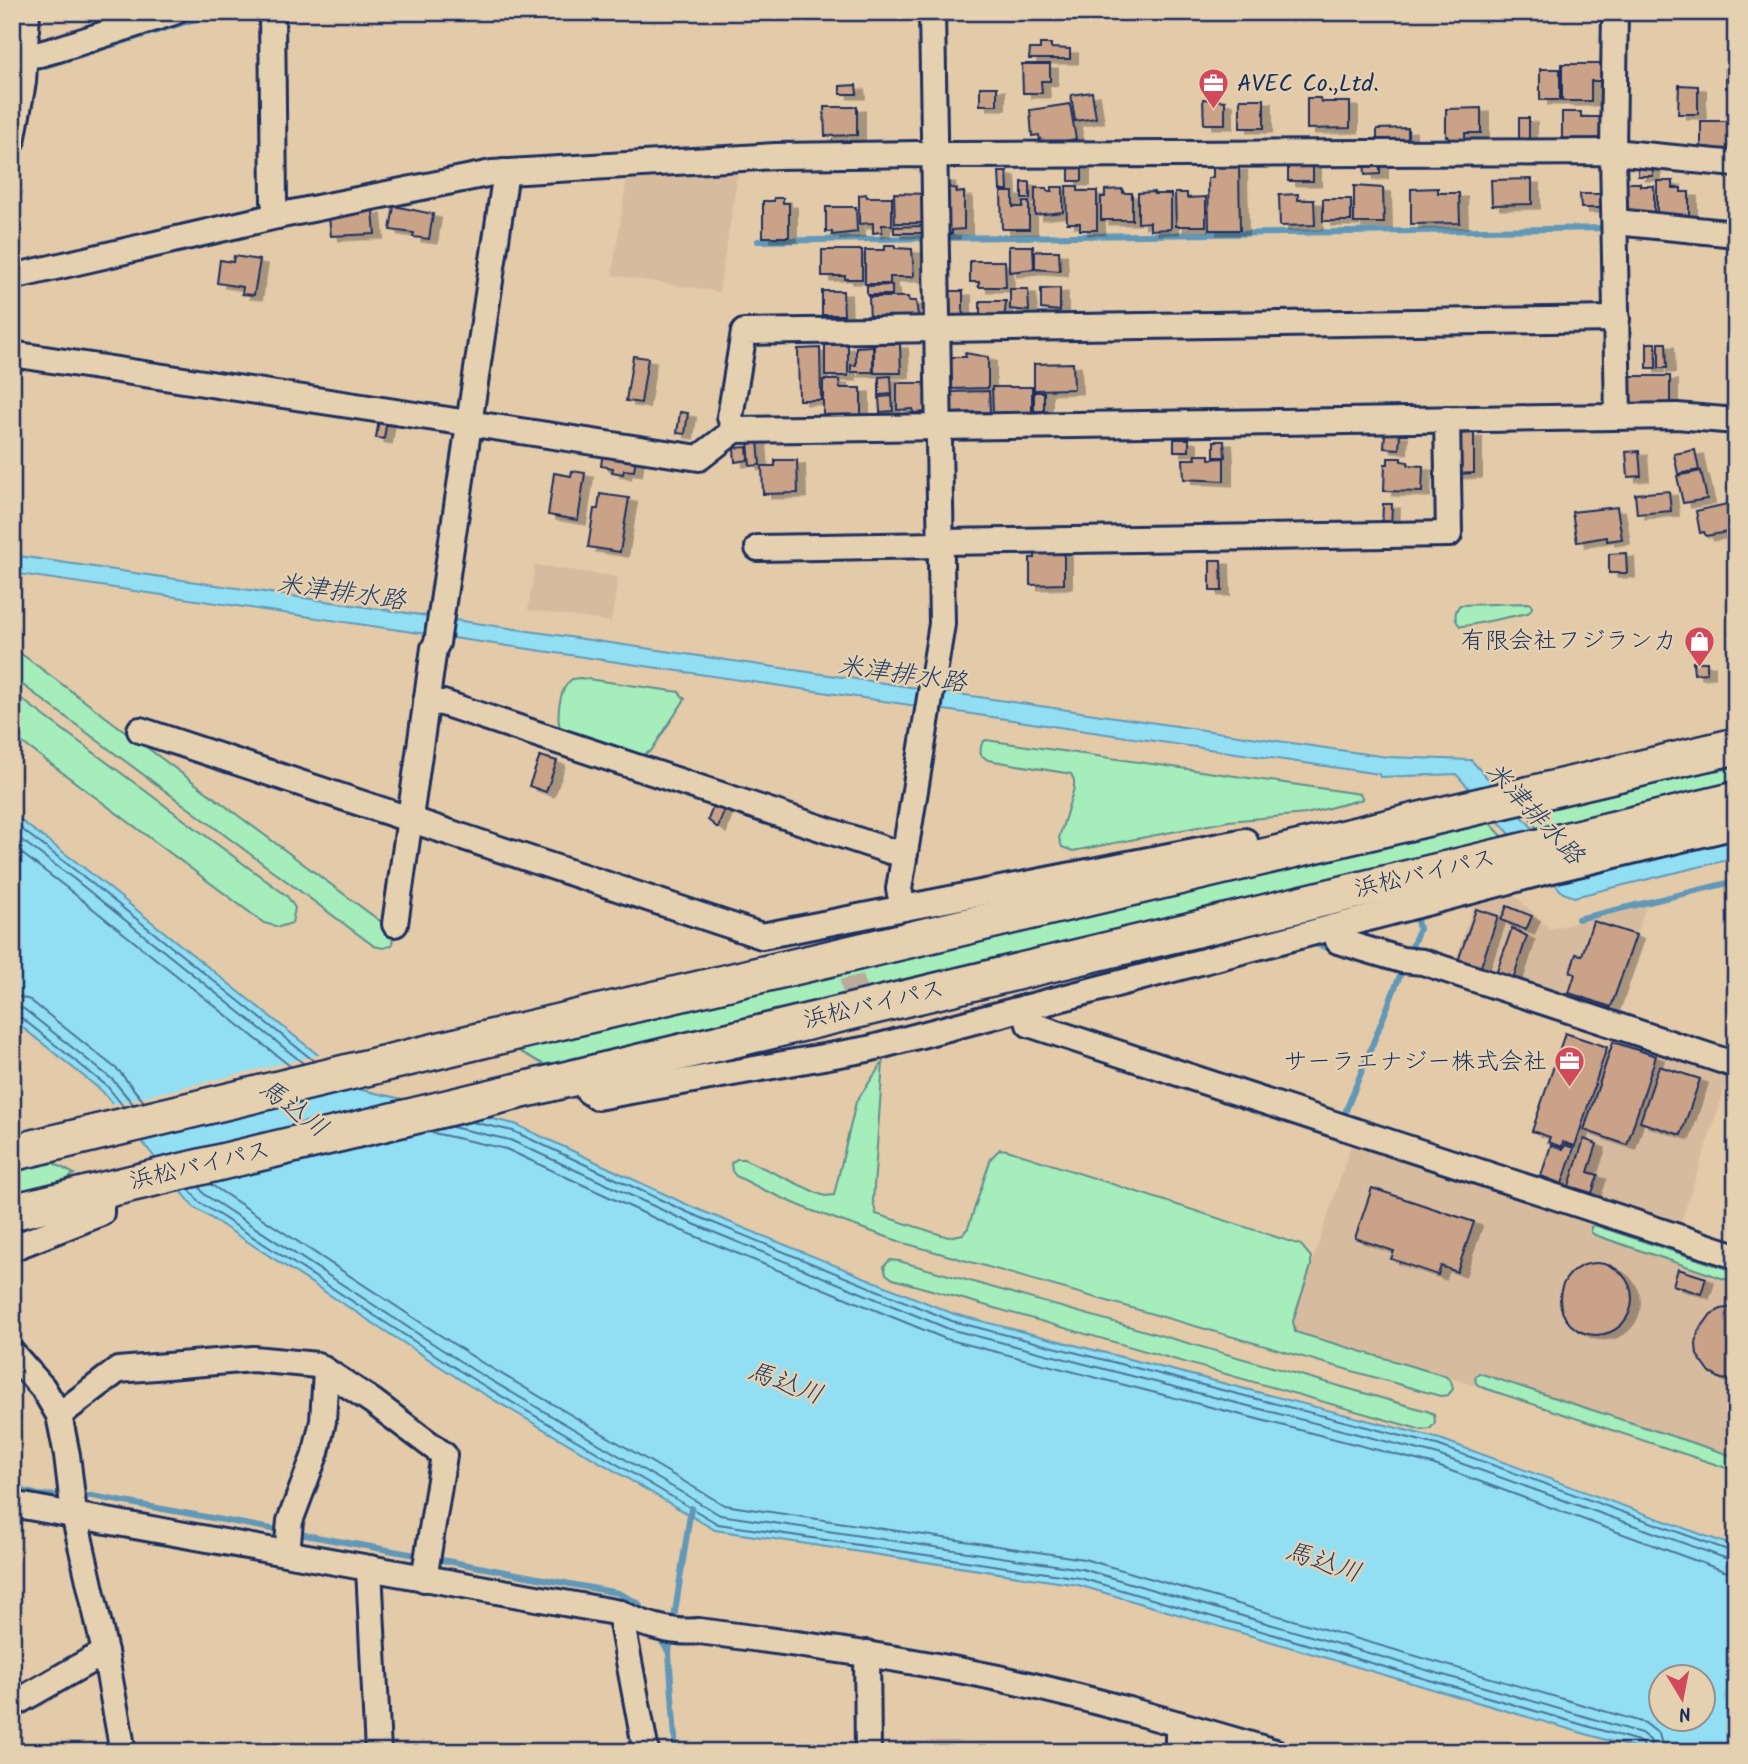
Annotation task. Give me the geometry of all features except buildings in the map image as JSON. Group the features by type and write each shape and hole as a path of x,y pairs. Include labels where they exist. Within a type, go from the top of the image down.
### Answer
{"highway":[{"path":"25,1150 1736,746"},
{"path":"1666,763 1736,762"},
{"name":"浜松バイパス","path":"12,1212 572,1077 1546,858 1736,800"}],"street":[{"path":"12,142 23,82 18,57 27,12"},
{"path":"18,57 58,49 174,12"},
{"path":"272,12 274,201 277,216"},
{"path":"903,908 899,889 942,624 932,12"},
{"path":"1615,12 1613,152 1618,416"},
{"path":"12,277 277,216 504,172 775,156 1613,152 1736,164"},
{"path":"396,924 426,702 505,184 504,172"},
{"path":"1616,222 1736,234"},
{"path":"734,429 730,417 744,332 1617,319"},
{"path":"12,354 699,458 734,429 1618,416 1698,416 1736,421"},
{"path":"758,548 1449,534 1447,419"},
{"path":"426,702 443,703 890,851 905,853"},
{"path":"140,730 761,936 841,931 903,908 1245,841 1249,861"},
{"path":"572,1077 597,1097 865,1038 1025,1008 1334,927 1546,858 1736,826"},
{"path":"1334,927 1338,941 1402,960 1423,962 1736,1066"},
{"path":"1025,1008 1029,1024 1736,1256"},
{"path":"12,1248 101,1213 102,1189"},
{"path":"12,1353 43,1388 59,1415 74,1514 105,1652 123,1752"},
{"path":"59,1415 118,1370 253,1359 317,1365 372,1401 444,1455 424,1579"},
{"path":"287,1553 290,1521 316,1452 323,1421 326,1371"},
{"path":"12,1504 628,1617 686,1632 699,1631 867,1653 999,1678 1275,1752"},
{"path":"369,1569 378,1752"},
{"path":"628,1617 646,1752"},
{"path":"12,1704 105,1652"},
{"path":"867,1653 868,1752"},
{"path":"1178,1724 1178,1752"}],"shaded area":[{"path":"739,166 719,292 612,275 628,173"},
{"path":"535,565 618,577 611,622 528,610"},
{"path":"1510,891 1550,929 1646,906 1610,1014 1454,963 1475,901"},
{"path":"1613,1038 1729,1076 1680,1225 1563,1186"},
{"path":"1352,1142 1736,1272 1736,1471 1481,1387 1294,1332 1293,1321"}],"green space":[{"path":"1528,603 1532,608 1528,613 1465,626 1460,626 1456,618 1460,605"},
{"path":"12,647 388,927 393,936 392,945 384,948 374,946 12,677"},
{"path":"572,679 679,692 685,699 651,751 638,758 562,733 559,720 561,696"},
{"path":"12,692 287,896 295,908 292,923 279,927 264,923 12,735"},
{"path":"986,740 1360,794 1363,799 1306,814 1229,821 1073,851 1062,847 1059,838 1074,788 1071,774 988,760 981,755 982,744"},
{"path":"1736,768 1736,785 1538,830 1524,809 1661,778"},
{"path":"1486,819 1504,838 573,1062 543,1064 519,1051 524,1045"},
{"path":"883,1062 873,1201 876,1214 948,1237 963,1234 968,1228 991,1158 1000,1149 1007,1150 1301,1245 1311,1257 1311,1266 1293,1321 1295,1332 1445,1376 1451,1381 1453,1389 1448,1395 1440,1396 904,1243 810,1210 736,1176 732,1171 731,1163 744,1159 817,1193 834,1195 856,1102"},
{"path":"46,1159 74,1174 63,1182 12,1198 12,1167"},
{"path":"1594,1225 1736,1272 1736,1283 1595,1235 1591,1232"},
{"path":"890,1260 1427,1411 1434,1414 1435,1423 1430,1429 1422,1430 893,1279 886,1274 884,1266"},
{"path":"1479,1373 1736,1457 1736,1471 1481,1387 1476,1383 1475,1377"}],"water":[{"path":"12,555 1387,757 1471,760 1577,877 1736,840 1736,858 1574,897 1563,893 1456,774 1380,777 1379,774 12,573"},
{"name":"馬込川","path":"12,814 83,867 362,1090 515,1124 690,1206 954,1314 1440,1439 1736,1547 1736,1752 1647,1752 1078,1585 715,1530 467,1384 194,1207 102,1091 12,1019"}],"pier":[{"path":"322,1054 358,1083 134,1136 109,1105"}],"waterway":[{"path":"39,68 218,12"},
{"path":"942,238 1610,228"},
{"path":"758,241 931,238"},
{"path":"1578,919 1728,883 1736,886"},
{"path":"1411,949 1419,929 1416,916"},
{"path":"1315,944 1333,949"},
{"path":"1343,1118 1403,968"},
{"path":"12,1488 38,1495 66,1496"},
{"path":"76,1496 92,1496 283,1531"},
{"path":"673,1625 691,1508"},
{"path":"294,1533 421,1556"},
{"path":"431,1558 618,1593 638,1603 646,1616"},
{"path":"657,1634 669,1653"},
{"path":"671,1636 669,1653 676,1752"}],"tunnel":[{"path":"843,942 863,1026"}],"place":[{"name":"AVEC Co.,Ltd.","path":"1214,111"},
{"name":"有限会社フジランカ","path":"1700,668"},
{"name":"サーラエナジー株式会社","path":"1570,1089"}],"water label":[{"name":"米津排水路","path":"341,593"},
{"name":"米津排水路","path":"902,675"},
{"name":"米津排水路","path":"1534,814"}]}
